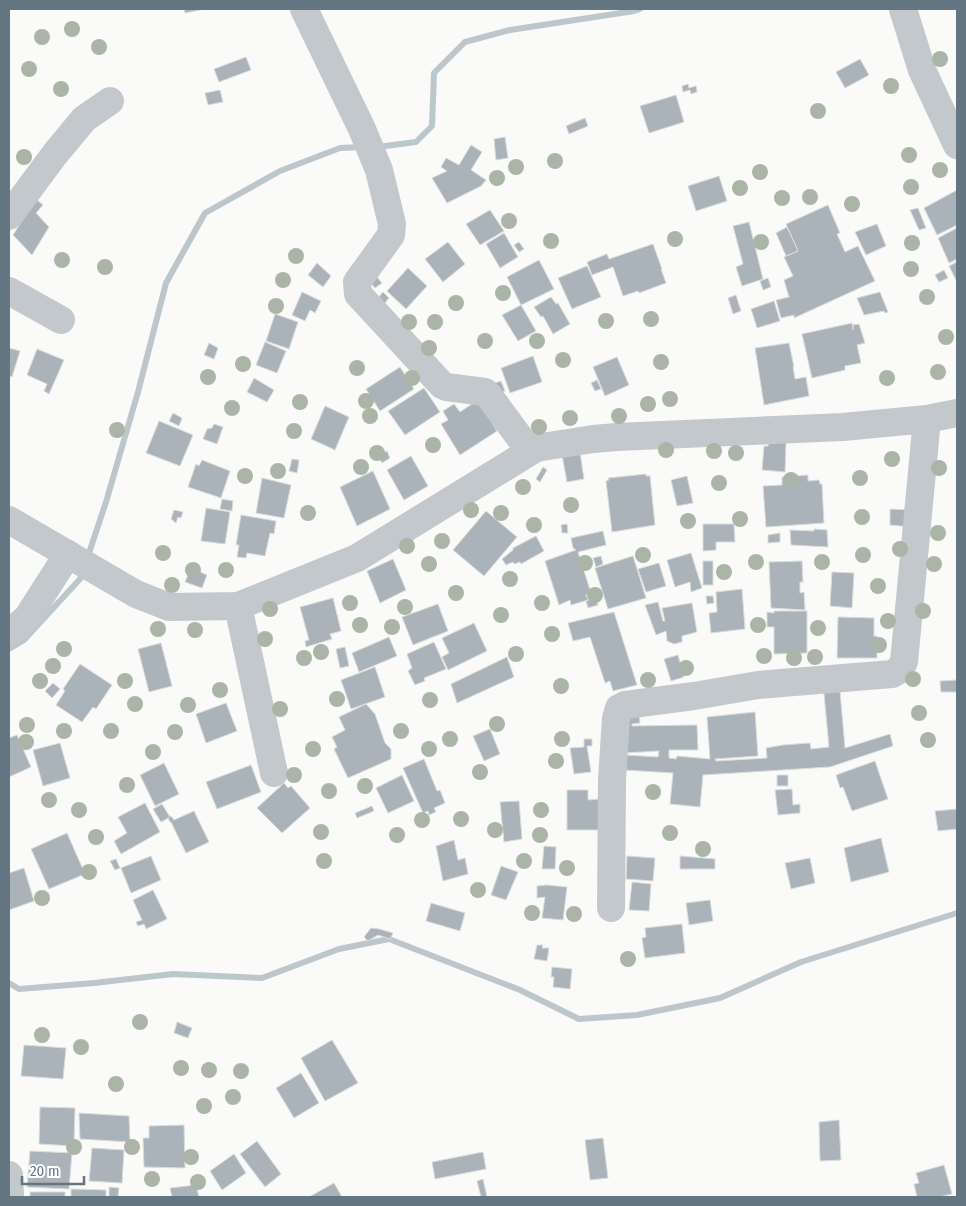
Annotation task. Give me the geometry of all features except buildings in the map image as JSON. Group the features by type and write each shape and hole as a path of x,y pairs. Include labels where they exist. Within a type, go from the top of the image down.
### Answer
{"street":[{"path":"304,9 362,129 379,170 392,224 391,234 357,282 358,294 442,385 485,392 526,446 536,448 593,439 843,427 928,419 957,413"},
{"path":"902,9 922,70 957,145"},
{"path":"9,216 55,154 84,119 110,101"},
{"path":"9,291 61,320"},
{"path":"611,908 612,780 616,718 619,708 625,705 758,685 892,674 899,670 904,662 928,419"},
{"path":"9,520 136,594 169,607 238,606 357,558 536,448"},
{"path":"9,633 27,618 68,554"},
{"path":"238,606 274,773"},
{"path":"9,1174 10,1197"}],"waterway":[{"path":"378,147 416,142 432,126 434,73 465,42 510,30 640,9"},
{"path":"87,559 106,502 138,392 166,283 205,213 280,171 340,148 363,147"},
{"path":"9,649 24,640 80,579 83,570"},
{"path":"9,983 19,989 173,974 262,978 339,949 389,939 520,990 579,1019 637,1015 720,998 801,962 957,913"}]}
